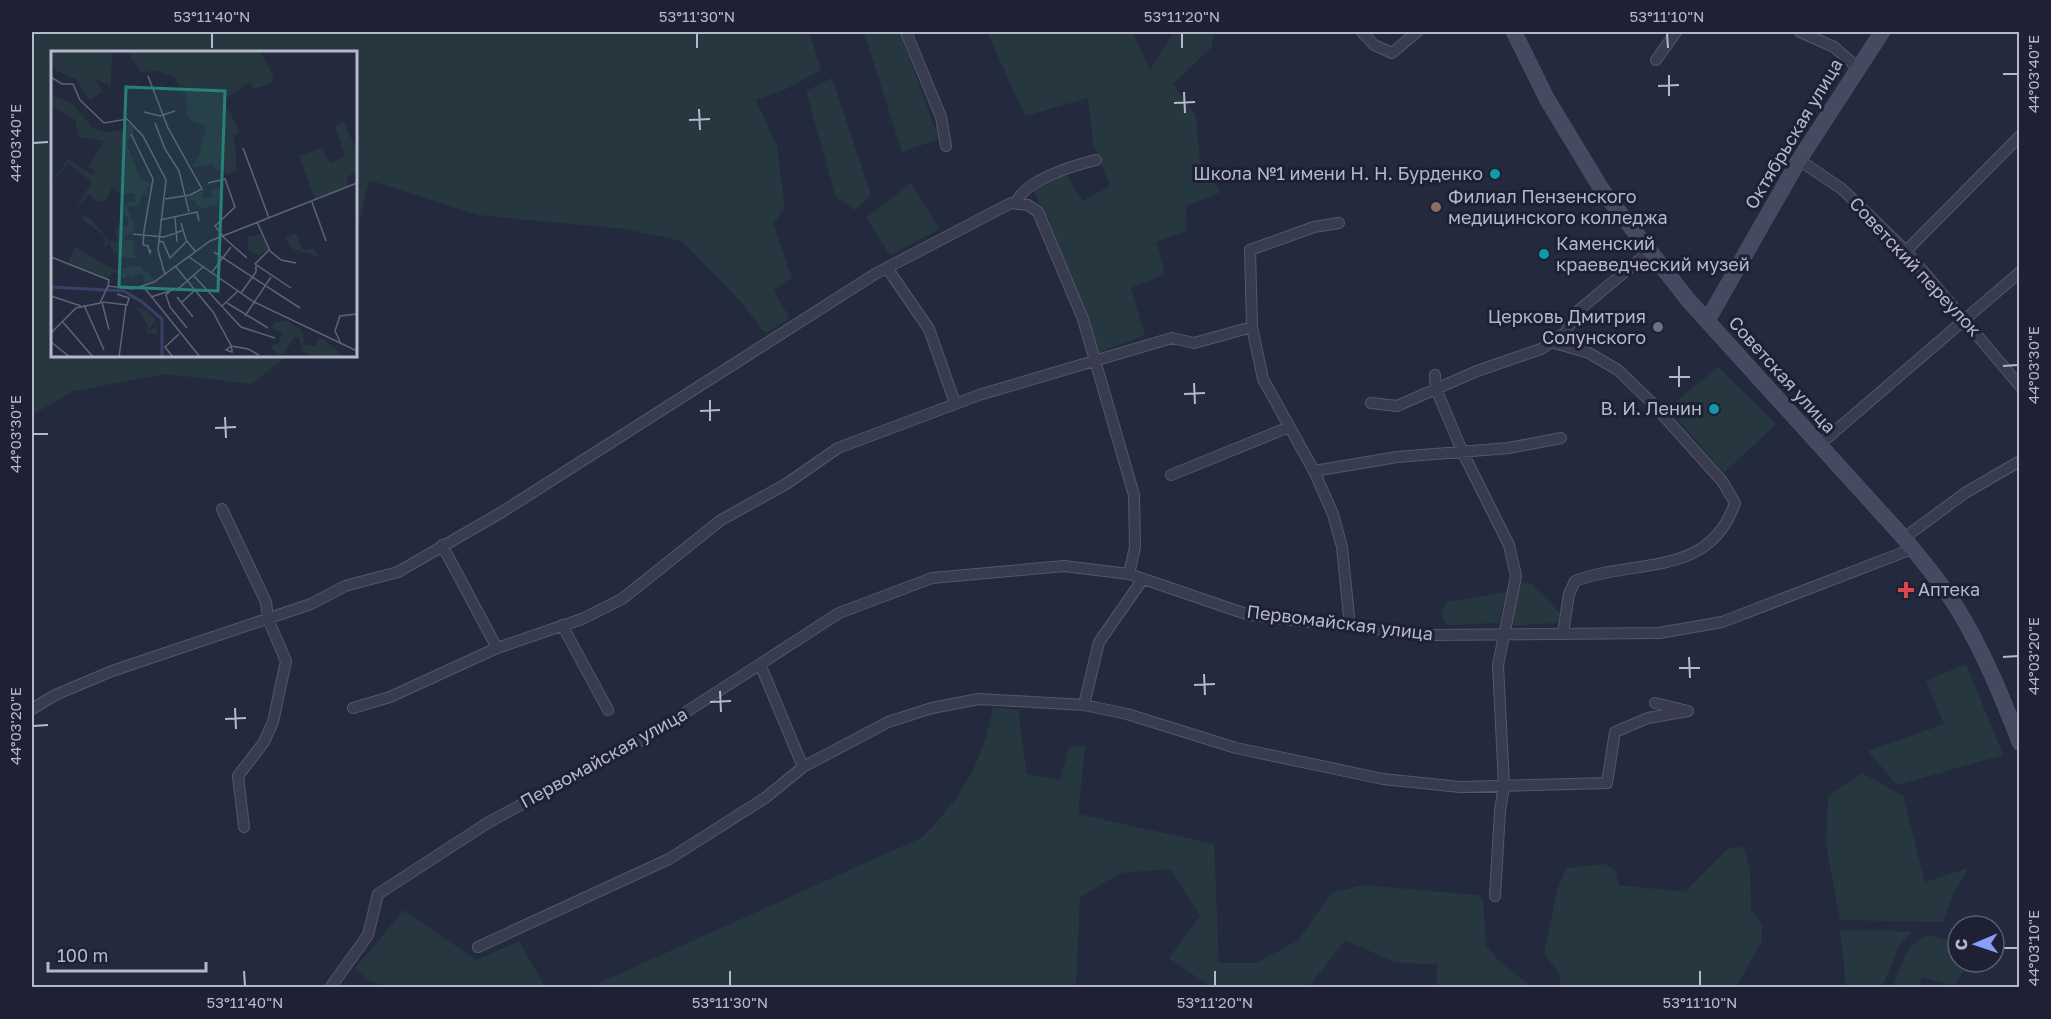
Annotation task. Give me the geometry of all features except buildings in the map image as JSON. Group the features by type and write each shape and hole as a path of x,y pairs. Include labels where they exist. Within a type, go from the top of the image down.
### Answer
{"main road":[{"name":"Советская улица","path":"1514,32 1547,99 1588,170 1650,251 1707,321 1908,543 1957,608 1986,662 2019,743"},
{"name":"Октябрьская улица","path":"1707,321 1799,160 1857,67 1882,32"}],"street":[{"path":"906,32 941,117 946,146"},
{"path":"1362,32 1374,45 1392,53 1417,32"},
{"path":"1656,60 1676,32"},
{"path":"1800,32 1834,47 1857,67"},
{"path":"1906,251 2019,136"},
{"path":"1016,204 1018,197 1043,178 1072,165 1096,160"},
{"name":"Советский переулок","path":"1799,160 1842,189 1906,251 1965,318 2019,386"},
{"path":"32,709 55,694 112,671 311,604 345,586 398,572 502,512 887,268 1011,203 1028,205 1038,212 1083,319 1134,495 1135,547 1128,574"},
{"path":"1339,223 1314,227 1250,250 1252,327 1263,379 1314,471 1332,514 1341,547 1350,626"},
{"path":"1371,403 1397,406 1436,388 1541,349 1565,333 1579,310 1650,251"},
{"path":"887,268 928,329 956,404"},
{"path":"1819,445 2019,273"},
{"path":"353,708 390,697 497,648 582,619 622,599 722,520 786,484 838,448 956,404 1172,338 1194,343 1252,327"},
{"path":"1551,342 1588,353 1618,370 1722,481 1735,503 1728,524 1711,544 1656,566 1591,574 1575,581 1569,594 1563,633"},
{"path":"1435,375 1436,388 1464,453 1509,545 1516,576 1498,665 1504,785 1500,811 1495,896"},
{"path":"1171,476 1289,427"},
{"path":"1314,471 1397,457 1464,453 1561,438"},
{"path":"1908,543 1965,493 2019,461"},
{"path":"222,509 266,602 268,619 286,661 273,722 264,742 238,776 244,827"},
{"name":"Первомайская улица","path":"330,987 368,935 378,894 489,822 649,736 839,613 932,578 1064,566 1128,574 1249,615 1427,635 1659,633 1722,622 1908,543"},
{"path":"442,546 497,648"},
{"path":"1084,705 1099,642 1143,579"},
{"path":"562,625 608,710"},
{"path":"760,664 803,767"},
{"path":"478,947 669,859 765,798 803,767 888,722 932,708 979,699 1084,705 1127,714 1236,748 1331,770 1383,779 1460,787 1607,783 1615,732 1648,718 1688,711 1655,703"}],"shaded area":[{"path":"32,32 809,32 821,70 786,89 756,100 777,146 785,209 773,223 792,278 773,290 790,318 765,333 740,301 682,241 624,229 478,215 369,180 357,234 357,51 51,51 51,357 286,357 251,384 166,374 73,391 32,415"},
{"path":"864,32 900,32 939,139 902,152"},
{"path":"987,32 1132,32 1150,70 1174,32 1214,32 1211,48 1173,84 1196,116 1200,160 1221,192 1186,206 1187,231 1156,242 1165,274 1131,288 1145,335 1098,353 1033,189 1065,173 1083,201 1110,186 1093,144 1088,98 1025,116"},
{"path":"832,78 871,195 855,210 836,197 806,91"},
{"path":"911,183 940,229 890,255 866,218"},
{"path":"1718,367 1776,424 1724,473 1668,408"},
{"path":"1519,582 1531,583 1561,614 1556,623 1510,626"},
{"path":"1506,592 1499,623 1446,625 1441,612 1447,602"},
{"path":"1966,664 2003,755 1897,785 1868,751 1944,724 1926,681"},
{"path":"993,707 1018,710 1027,774 1060,780 1069,747 1085,745 1078,814 1214,844 1219,963 1257,963 1298,940 1332,893 1364,885 1477,895 1483,898 1486,946 1499,961 1532,987 1437,987 1437,964 1396,963 1345,940 1309,987 1211,987 1169,958 1200,916 1171,869 1121,873 1080,897 1076,987 590,987 921,838 948,808 969,778 983,745"},
{"path":"1862,773 1903,796 1925,882 1968,868 1952,897 1943,922 1840,920 1826,844 1828,796"},
{"path":"1744,847 1750,869 1751,910 1762,924 1762,941 1736,987 1560,987 1559,973 1544,954 1557,891 1566,868 1605,864 1615,871 1619,885 1685,892 1729,848"},
{"path":"404,910 476,960 519,941 545,987 390,988 368,980 355,968"},
{"path":"1840,931 1912,932 1900,944 1882,987 1846,987"},
{"path":"1928,935 1946,940 1946,974 1962,974 1954,986 1922,977 1919,987 1893,987 1909,950 1920,939"}],"place":[{"name":"Школа №1 имени Н. Н. Бурденко","path":"1495,174"},
{"name":"Филиал Пензенского медицинского колледжа","path":"1436,207"},
{"name":"Каменский краеведческий музей","path":"1544,254"},
{"name":"Церковь Дмитрия Солунского","path":"1658,327"},
{"name":"В. И. Ленин","path":"1714,409"},
{"name":"Аптека","path":"1906,590"}]}
